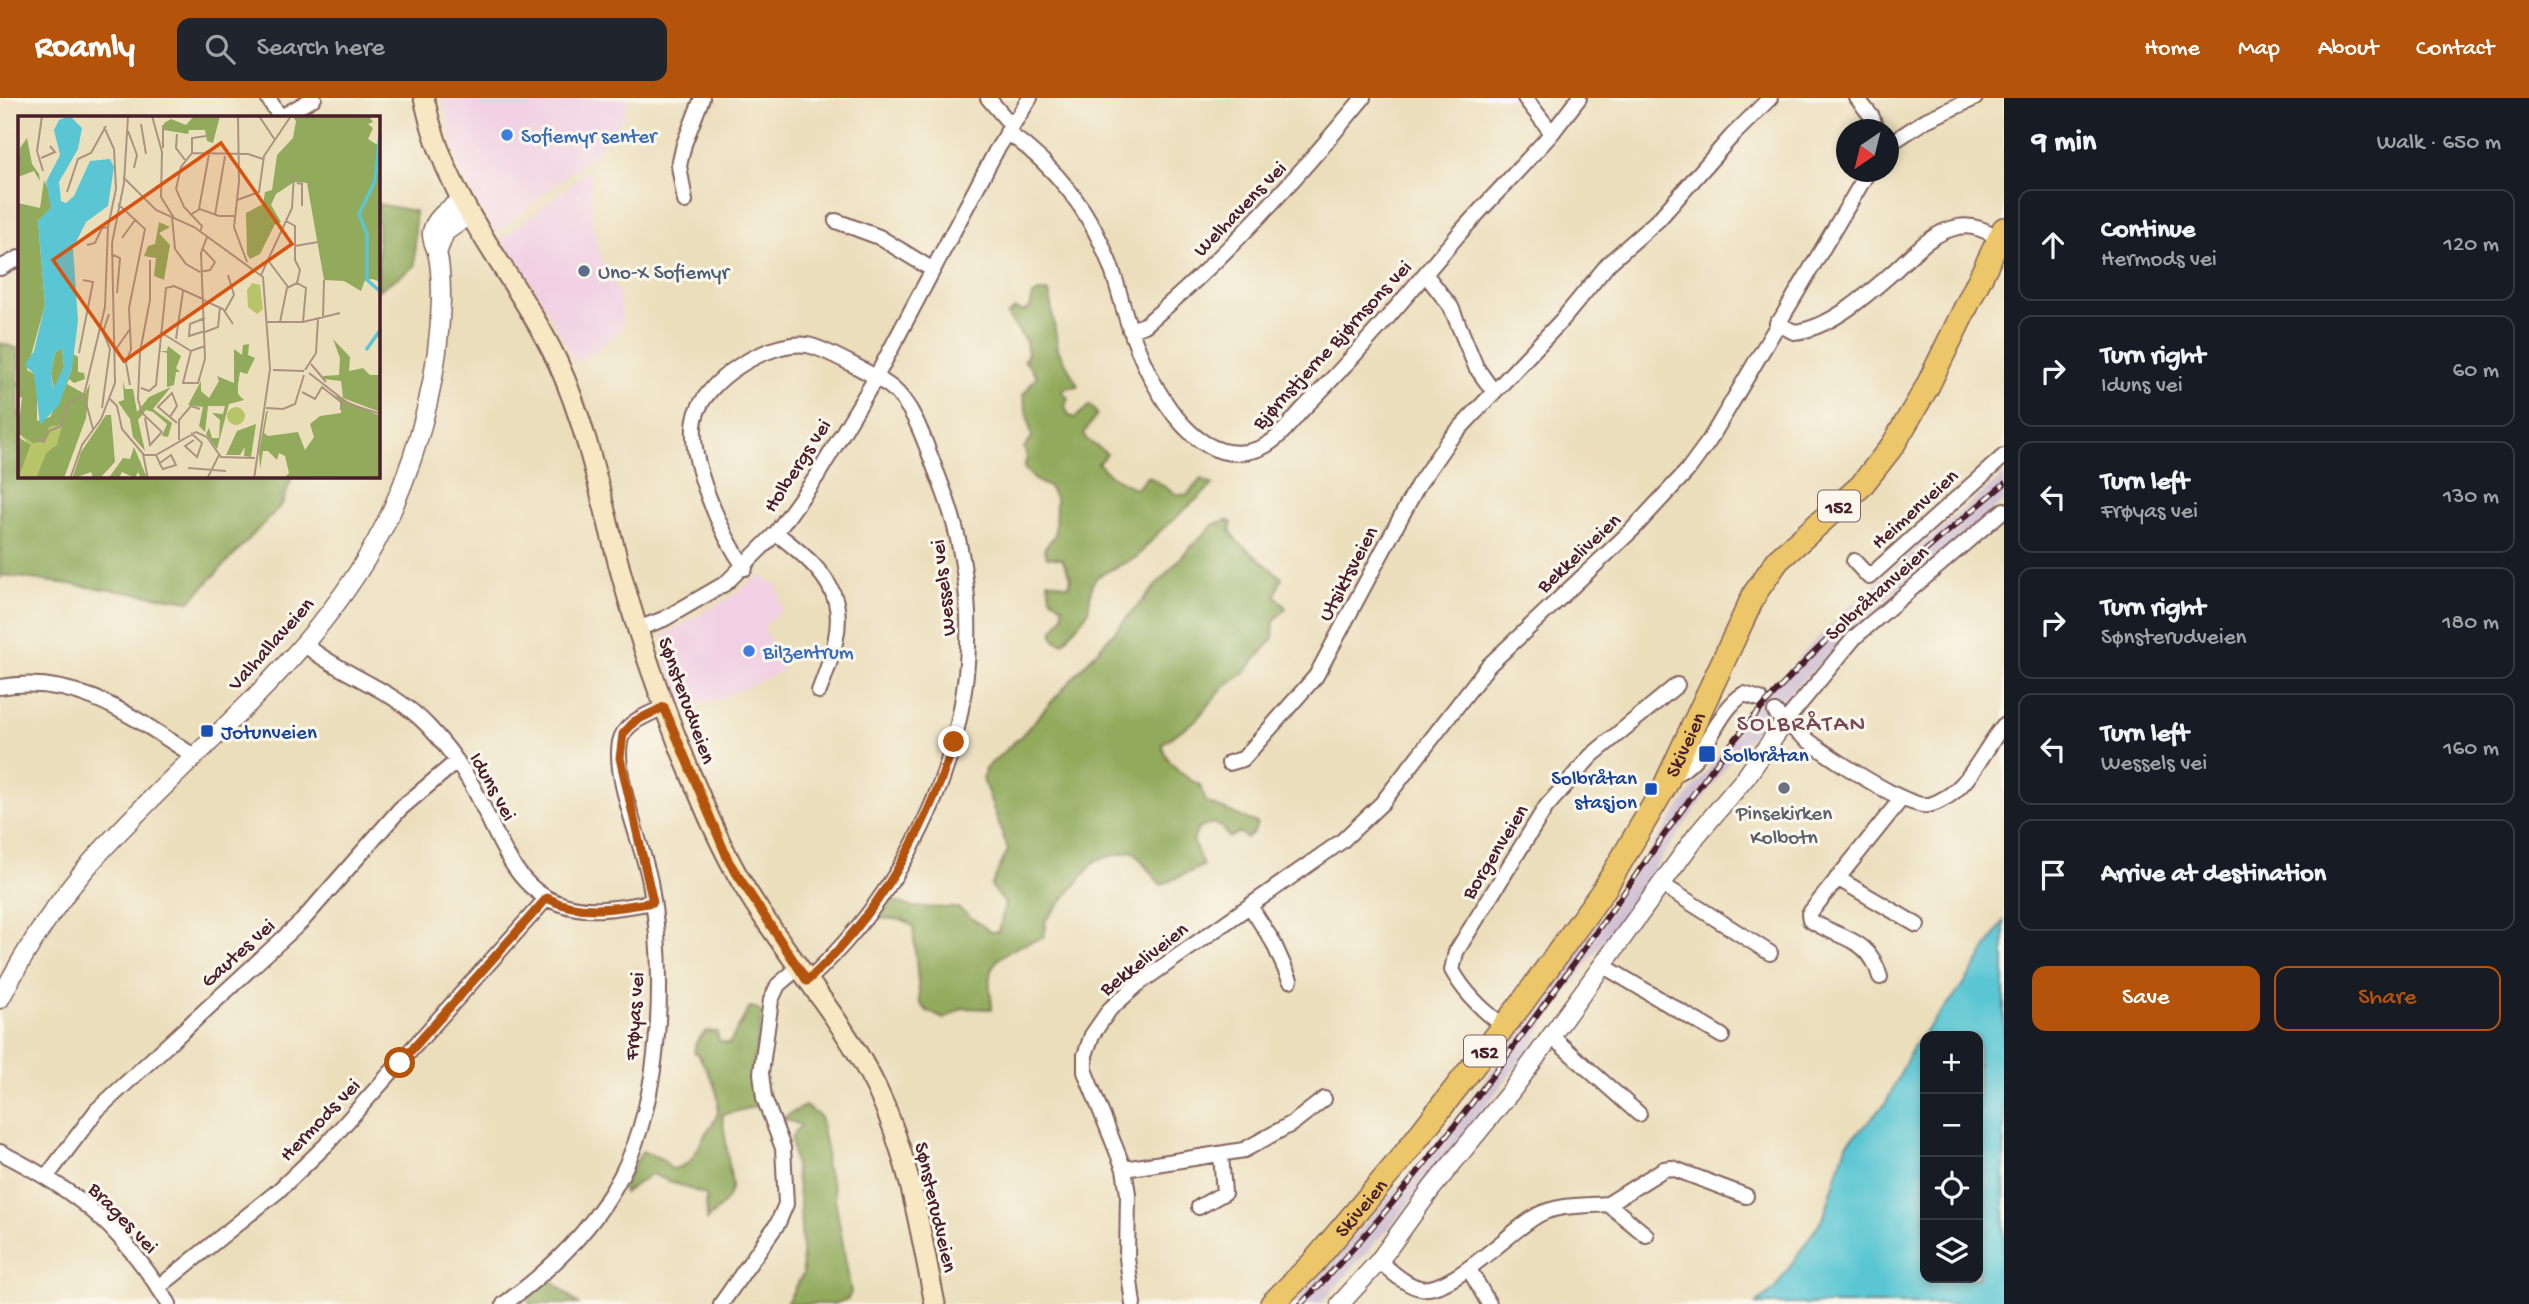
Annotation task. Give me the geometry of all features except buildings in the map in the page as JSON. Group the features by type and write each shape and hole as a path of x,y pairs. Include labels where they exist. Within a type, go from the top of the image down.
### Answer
{"main road":[{"name":"Sønsterudveien","path":"424,98 441,157 464,208 543,335 568,388 587,446 637,629 664,707 729,862 862,1062 889,1115 910,1183 935,1304"},
{"name":"Skiveien","path":"1272,1304 1313,1264 1364,1204 1504,1026 1605,888 1642,829 1669,777 1755,593 1778,560 1861,486 1894,445 1927,387 2002,233"}],"street":[{"path":"268,98 279,116"},
{"path":"282,116 314,98"},
{"path":"685,201 679,166 684,144 702,98"},
{"name":"Bjørnstjerne Bjørnsons vei","path":"988,98 1009,129 1053,170 1090,218 1113,273 1130,330 1156,389 1178,419 1203,442 1233,452 1256,450 1276,438 1426,275 1552,133 1579,98"},
{"name":"Holbergs vei","path":"637,629 707,596 745,568 776,533 817,476 875,379 1009,129 1030,98"},
{"name":"Welhavens vei","path":"1130,330 1145,325 1223,256 1305,168 1363,98"},
{"path":"1525,98 1552,133"},
{"name":"Utsiktsveien","path":"1229,763 1243,759 1316,676 1418,485 1449,440 1562,320 1609,263 1659,219 1731,137 1770,98"},
{"path":"1857,98 1873,119"},
{"path":"1899,138 1926,120 1975,98"},
{"name":"Bekkeliveien","path":"1133,1304 1127,1258 1128,1194 1124,1169 1085,1072 1085,1055 1092,1035 1110,1009 1138,984 1366,820 1394,789 1488,666 1665,498 1709,441 1862,182"},
{"name":"Valhallaveien","path":"0,999 33,941 80,875 304,645 366,557 391,512 409,466 435,361 441,297 437,253 432,239 435,225 464,208"},
{"path":"836,221 888,242 933,270"},
{"path":"1777,323 1794,332 1827,321 1891,275 1939,233 1959,226 2002,233"},
{"path":"0,268 18,259"},
{"path":"1426,275 1451,307 1476,367 1493,391"},
{"name":"Wessels vei","path":"721,1304 774,1229 786,1204 783,1148 764,1098 761,1073 771,1000 778,985 802,974 867,913 912,845 941,783 962,714 968,667 970,604 956,527 942,485 907,405 890,386 822,349 789,345 739,366 717,382 701,404 694,429 699,461 718,517 731,548 745,568"},
{"name":"Heimenveien","path":"1854,561 1869,577 2004,456"},
{"name":"Solbråtanveien","path":"1340,1304 1379,1261 1432,1188 1512,1090 1661,884 1766,751 1779,717 1855,637 2004,510"},
{"path":"776,533 821,572 835,591 839,615 838,631 819,691"},
{"name":"Iduns vei","path":"304,645 398,699 426,723 457,761 513,863 532,887 560,904 594,909 653,902"},
{"path":"0,687 37,684 81,691 101,700 194,756"},
{"name":"Borgenveien","path":"1504,1026 1482,1009 1457,980 1452,970 1456,952 1546,807 1591,756 1676,685"},
{"path":"1669,777 1683,772 1701,751 1732,701 1744,694 1760,699"},
{"name":"Frøyas vei","path":"504,1304 536,1280 574,1243 615,1187 629,1159 646,1097 656,1025 658,966 653,902 624,781 620,748 623,734 630,726 664,707"},
{"path":"1779,717 1902,798 1926,806 1946,798 1958,788 2004,725"},
{"name":"Gautes vei","path":"47,1176 97,1110 302,921 400,808 457,761"},
{"path":"1880,977 1875,959 1868,951 1810,920 1809,914 1902,798"},
{"path":"1837,878 1917,925"},
{"path":"1661,884 1770,953"},
{"name":"Hermods vei","path":"159,1287 271,1197 326,1145 547,898"},
{"path":"1250,906 1273,942 1290,980"},
{"path":"1602,965 1723,1037"},
{"path":"1551,1036 1639,1114"},
{"path":"1124,1169 1221,1155 1262,1143 1324,1098"},
{"name":"Brages vei","path":"0,1152 47,1176 79,1198 108,1223 159,1287 169,1304"},
{"path":"1199,1207 1224,1193 1221,1155"},
{"path":"1379,1261 1419,1288 1433,1287 1469,1269 1538,1215 1553,1209 1608,1204 1664,1169 1672,1168 1746,1196"},
{"path":"1608,1204 1646,1234"},
{"path":"1469,1269 1489,1304"}],"shaded area":[{"path":"442,98 627,98 628,102 622,120 597,151 494,234 459,171"},
{"path":"590,170 592,224 602,260 619,295 623,324 615,335 576,363 534,287 501,239"},
{"path":"2004,475 2004,501 1874,610 1796,687 1734,755 1536,1036 1538,1038 1452,1150 1393,1223 1320,1304 1294,1304 1429,1151 1486,1079 1749,713 1814,641 1860,597"},
{"path":"759,576 776,584 783,609 764,626 783,671 718,700 685,708 666,664 663,635 726,600"}],"green space":[{"path":"380,204 415,211 415,266 380,289"},
{"path":"1049,292 1058,349 1078,386 1066,388 1062,392 1068,398 1065,406 1069,416 1075,418 1090,405 1097,414 1084,433 1086,439 1107,454 1098,463 1111,476 1136,489 1148,476 1176,494 1187,495 1201,479 1213,485 1158,533 1137,557 1098,576 1092,584 1088,612 1063,643 1056,641 1052,633 1063,615 1062,606 1050,597 1048,581 1069,586 1071,577 1062,559 1047,557 1044,549 1055,535 1056,499 1049,487 1036,481 1024,468 1027,457 1024,448 1032,437 1023,395 1037,376 1024,360 1028,354 1026,342 1007,315 1015,309 1022,312 1030,308 1033,295"},
{"path":"0,343 18,349 18,478 291,478 283,503 190,601 3,575 0,578"},
{"path":"1226,520 1232,523 1230,530 1237,541 1282,578 1275,595 1286,608 1274,621 1273,639 1244,673 1224,687 1196,720 1162,744 1166,756 1176,768 1200,785 1206,802 1257,823 1254,832 1246,838 1239,832 1229,838 1221,827 1212,823 1198,829 1193,840 1203,866 1161,885 1133,851 1096,860 1045,921 1043,938 1011,950 992,968 989,983 992,1009 963,1008 944,1019 927,1011 920,1003 913,927 904,920 880,918 878,913 888,899 911,907 958,908 991,932 999,932 1005,903 991,886 1008,850 983,779 985,769 1021,736 1185,553 1214,524"},
{"path":"750,1007 758,1009 762,1015 750,1082 757,1106 722,1115 732,1185 726,1201 707,1220 706,1195 651,1174 624,1193 623,1187 642,1151 662,1159 671,1169 688,1163 694,1155 716,1118 718,1107 714,1083 698,1054 694,1052 696,1042 706,1031 717,1032 719,1041 729,1044"},
{"path":"805,1106 820,1116 827,1154 825,1163 833,1186 851,1292 848,1299 834,1304 786,1304 803,1274 800,1204 791,1137 801,1125 782,1118"},
{"path":"550,1279 578,1304 529,1304 529,1296"}],"water":[{"path":"2004,921 2004,1304 1756,1304 1774,1290 1824,1216 1846,1145 1886,1103 1920,1038 1920,1283 1983,1283 1983,1031 1926,1031 1962,987"}],"railway":[{"path":"1301,1304 1386,1211 1464,1114 1732,743 1828,639 2004,484"}],"place":[{"name":"Sofiemyr senter","path":"507,135"},
{"name":"Uno-X Sofiemyr","path":"584,271"},
{"name":"Bilzentrum","path":"749,651"},
{"name":"Jotunveien","path":"207,731"},
{"name":"Solbråtan","path":"1707,754"},
{"name":"Pinsekirken Kolbotn","path":"1784,788"},
{"name":"Solbråtan stasjon","path":"1651,789"}],"district":[{"name":"SOLBRÅTAN","path":"1802,722"}],"route":[{"path":"400,1063 532,918 547,898 576,908 594,909 653,902 620,758 623,734 642,717 664,707 729,862 807,981 849,936 898,869 926,818 954,742"}]}
